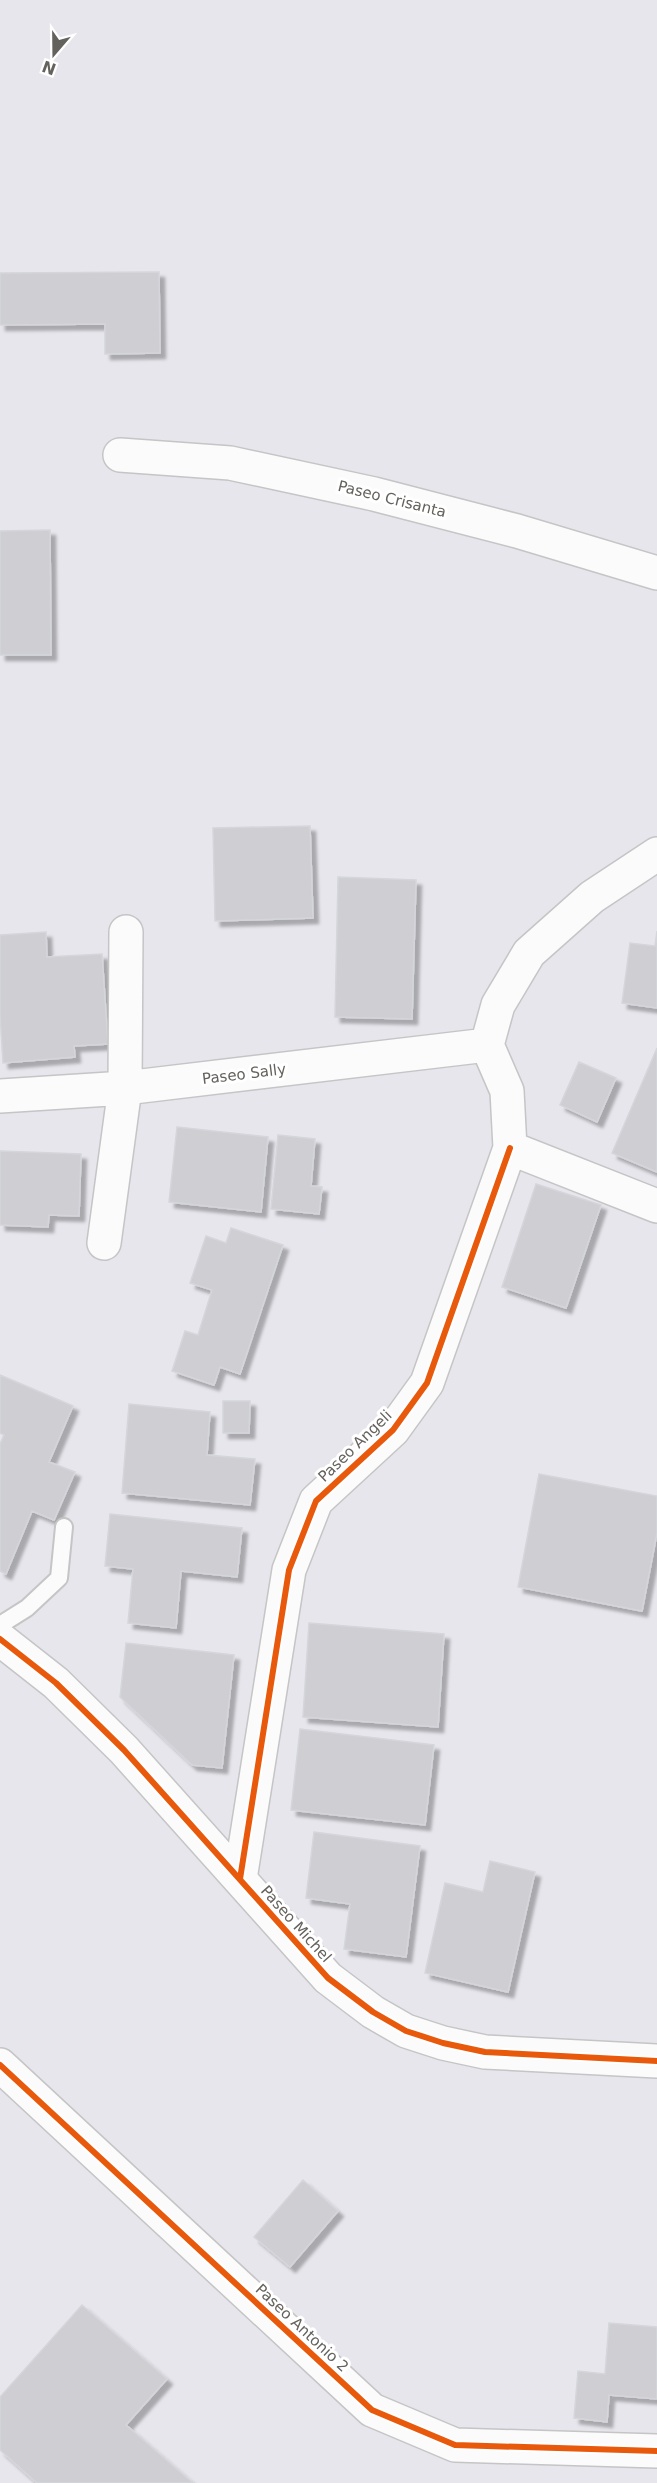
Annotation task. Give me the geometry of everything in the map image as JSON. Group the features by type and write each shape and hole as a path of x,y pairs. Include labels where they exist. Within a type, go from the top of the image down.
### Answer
{"street":[{"name":"Paseo Crisanta","path":"120,455 230,463 374,494 517,531 657,573"},
{"path":"657,854 592,897 529,953 498,1005 487,1045 507,1091 510,1148 657,1206"},
{"path":"104,1244 125,1088 126,932"},
{"name":"Paseo Sally","path":"0,1096 125,1088 487,1045"},
{"name":"Paseo Angeli","path":"240,1880 289,1570 316,1501 393,1430 427,1383 510,1148"},
{"name":"Paseo Michel","path":"0,1639 56,1683 124,1750 328,1978 373,2012 406,2031 443,2043 485,2052 657,2061"},
{"name":"Paseo Antonio 2","path":"0,2066 372,2410 455,2445 657,2451"}],"lane":[{"path":"0,1624 27,1608 58,1578 64,1527"}],"building":[{"path":"159,272 160,353 105,354 105,324 0,325 0,273"},
{"path":"50,530 51,655 0,655 0,531"},
{"path":"310,826 313,918 215,921 213,828"},
{"path":"338,877 416,880 412,1019 335,1017"},
{"path":"657,931 657,1008 622,1003 630,943 655,946"},
{"path":"46,932 47,957 102,954 108,1044 74,1046 75,1057 3,1063 0,1015 0,935"},
{"path":"657,1048 657,1172 612,1153"},
{"path":"579,1062 616,1078 597,1122 560,1105"},
{"path":"177,1127 268,1137 261,1212 169,1202"},
{"path":"278,1135 315,1139 311,1186 322,1187 319,1214 271,1209"},
{"path":"0,1151 81,1154 79,1216 49,1215 48,1227 0,1225"},
{"path":"536,1184 601,1205 566,1308 502,1287"},
{"path":"231,1228 283,1245 240,1374 220,1367 214,1385 172,1371 185,1331 198,1335 212,1290 190,1283 206,1236 226,1243"},
{"path":"0,1375 73,1406 49,1462 75,1472 54,1520 32,1511 6,1574 0,1571 0,1444 4,1435 0,1433"},
{"path":"223,1401 250,1401 249,1433 223,1433"},
{"path":"129,1404 210,1412 207,1455 255,1459 250,1505 122,1493"},
{"path":"539,1474 657,1496 657,1533 642,1611 518,1587"},
{"path":"110,1514 242,1528 237,1577 181,1571 176,1628 128,1623 133,1569 105,1566"},
{"path":"309,1623 444,1634 438,1727 303,1717"},
{"path":"126,1643 234,1655 222,1768 192,1765 120,1697"},
{"path":"300,1729 434,1745 425,1825 291,1810"},
{"path":"314,1832 420,1846 406,1957 344,1949 350,1904 306,1898"},
{"path":"490,1861 535,1872 508,1992 425,1973 445,1883 483,1892"},
{"path":"303,2180 338,2211 290,2267 254,2237"},
{"path":"82,2305 167,2379 126,2425 193,2483 37,2483 0,2450 0,2397"},
{"path":"609,2323 657,2327 657,2399 609,2395 607,2422 574,2418 578,2371 605,2374"}],"cycle path":[{"path":"240,1879 289,1570 316,1501 393,1430 427,1383 510,1148"},
{"path":"0,1639 56,1683 124,1750 328,1978 373,2012 406,2031 443,2043 485,2052 657,2061"},
{"path":"0,2065 372,2410 455,2445 657,2451"}]}
